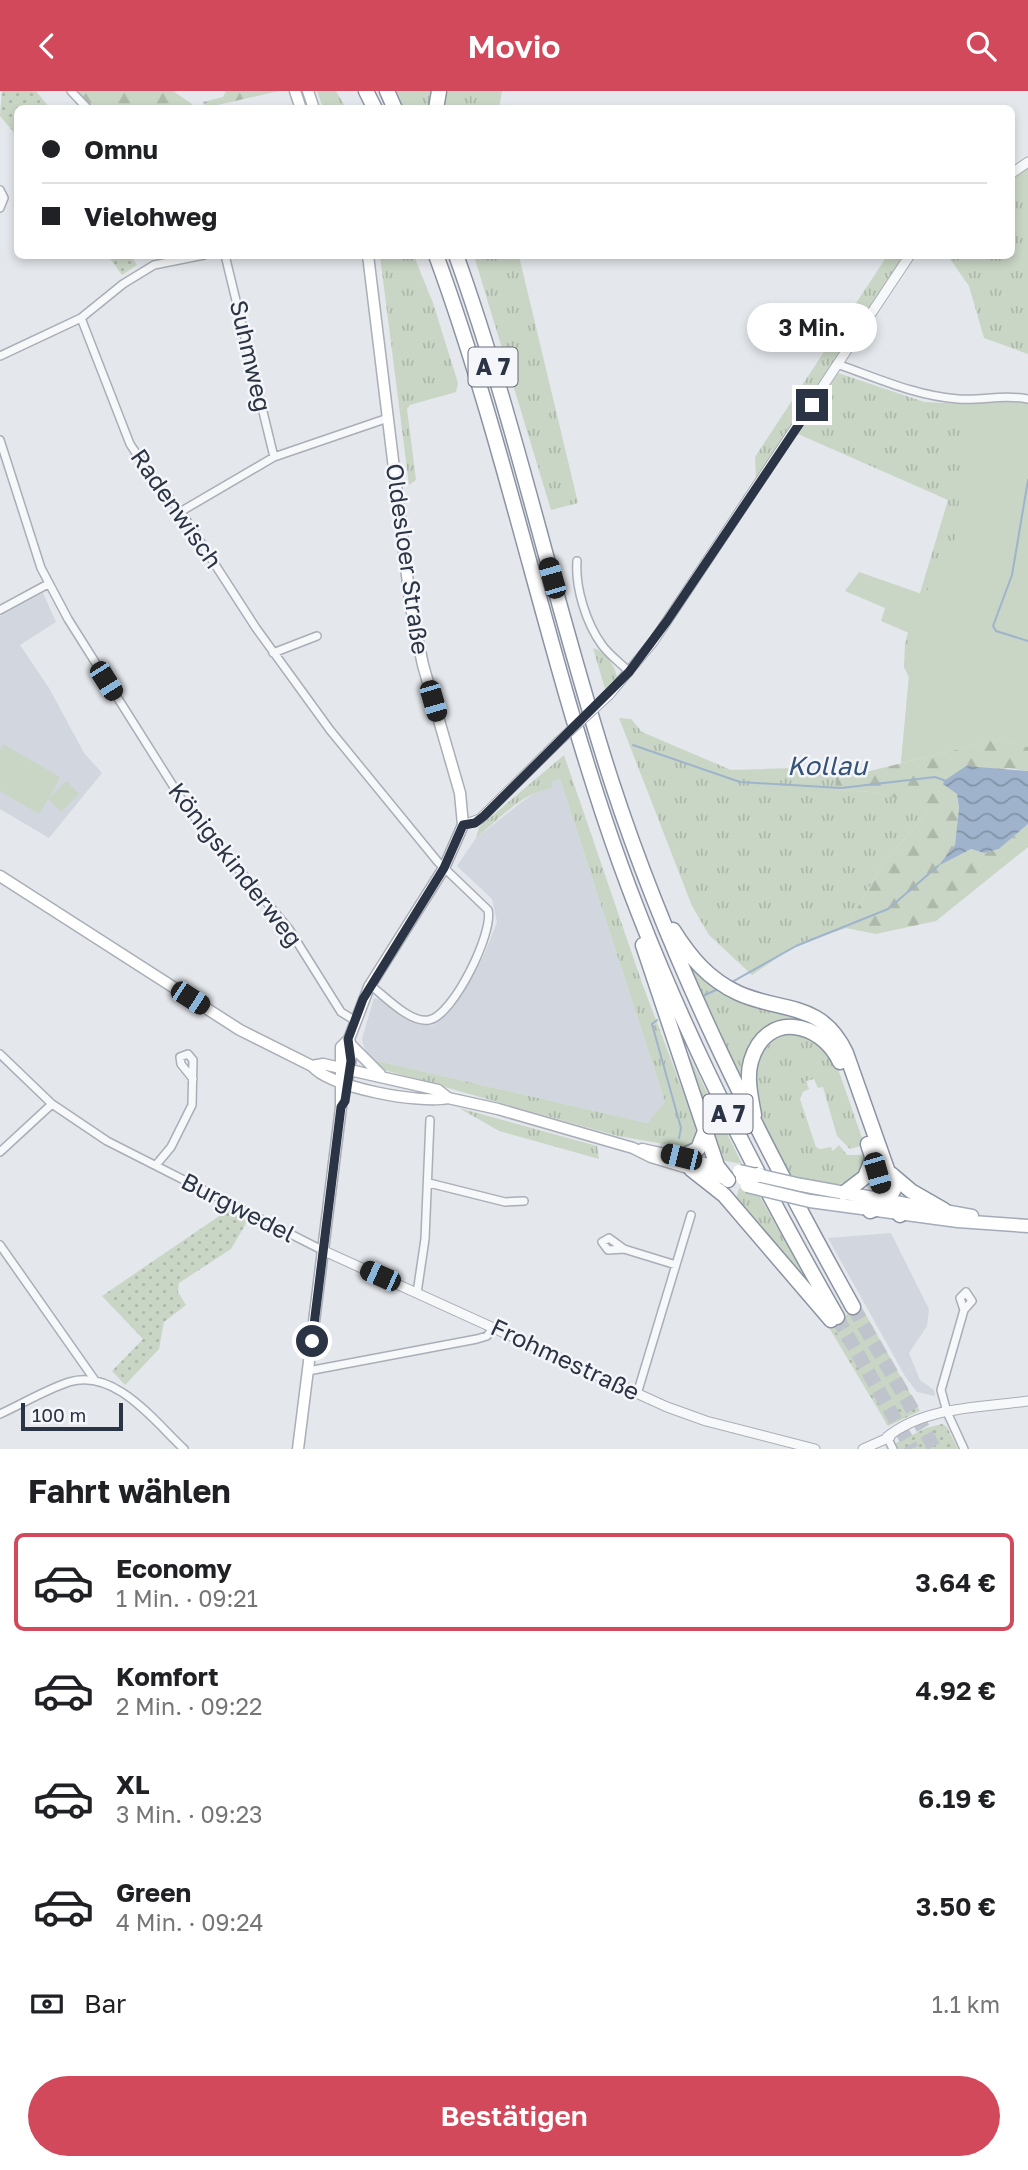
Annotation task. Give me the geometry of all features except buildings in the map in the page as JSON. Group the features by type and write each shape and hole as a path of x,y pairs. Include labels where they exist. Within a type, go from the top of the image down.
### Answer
{"highway":[{"name":"A 7","path":"437,259 476,377 578,737 635,904 681,1016 730,1119 834,1318 732,1203 691,1169"},
{"name":"A 7","path":"460,259 531,499 587,705 655,904 703,1019 756,1130 853,1307"},
{"name":"A 7","path":"494,371 512,506"},
{"name":"A 7","path":"476,377 531,499"},
{"path":"635,904 653,981 717,1166 739,1179 759,1175"},
{"path":"655,904 690,956 716,980 744,995 803,1010 831,1030 846,1053 894,1189 889,1201 870,1211"},
{"path":"756,1130 749,1075 755,1052 768,1035 778,1030 805,1027 825,1039 836,1053 889,1201 900,1215"},
{"path":"681,1157 698,1149 705,1131"},
{"path":"844,1193 865,1177 873,1157"},
{"path":"888,1171 911,1191 944,1210"},
{"path":"732,1203 730,1194 739,1179"}],"main road":[{"name":"Oldesloer Straße","path":"368,259 417,642 463,820"},
{"path":"298,1449 341,1107 344,1069 341,1047 349,1041 354,1020 370,985 444,868 463,820"},
{"path":"0,876 240,1030 312,1066 344,1069 438,1090 448,1098"},
{"path":"349,1041 362,1060 385,1078"},
{"path":"312,1066 320,1075 343,1083 436,1100 448,1098 498,1109 633,1148 717,1166"},
{"path":"633,1148 650,1157 739,1179 810,1201 900,1215 1028,1226"},
{"path":"759,1175 1003,1223"}],"street":[{"path":"71,91 84,105"},
{"path":"0,190 4,198 0,208"},
{"path":"0,356 81,318 122,284 154,265 184,259"},
{"name":"Suhmweg","path":"226,259 274,457"},
{"path":"463,820 475,823 609,695 629,672 763,480 907,259"},
{"name":"Radenwisch","path":"81,318 130,443 203,545 273,653 385,800 444,868 485,904 490,916 487,933 458,990 440,1014 426,1020 411,1016 370,985"},
{"path":"837,364 927,395 961,400 1008,395 1028,399"},
{"path":"180,512 274,457 388,418"},
{"name":"Königskinderweg","path":"0,440 48,584 187,808 289,929 341,1012 354,1020"},
{"path":"577,561 576,579 591,623 601,644 629,672"},
{"path":"0,610 48,584"},
{"path":"273,653 317,636"},
{"name":"Burgwedel","path":"0,1054 52,1104 107,1141 322,1250"},
{"name":"Burgwedel","path":"156,1165 171,1147 192,1105 193,1079"},
{"path":"0,1152 52,1104"},
{"path":"417,1293 429,1183 430,1120"},
{"path":"429,1183 505,1202 524,1201"},
{"path":"637,1394 691,1215"},
{"path":"1,1248 94,1379"},
{"path":"624,1249 676,1265"},
{"name":"Frohmestraße","path":"322,1250 637,1394 706,1421 815,1449"},
{"path":"964,1310 941,1385 947,1412 964,1449"},
{"path":"308,1371 477,1339 487,1336 493,1328"},
{"path":"0,1414 68,1382 94,1379 111,1385 184,1449"},
{"path":"863,1449 947,1412 1028,1401"},
{"path":"887,1437 893,1449"}],"shaded area":[{"path":"43,593 56,622 20,645 49,688 84,753 102,773 49,838 0,809 0,616"},
{"path":"560,779 665,1102 647,1123 373,1060 365,1051 362,1039 374,998 382,1000 413,1022 432,1026 462,995 484,955 497,922 492,899 457,866 476,838 523,801 541,789 552,788 551,782"},
{"path":"891,1233 929,1309 927,1326 909,1353 920,1380 934,1390 935,1396 917,1392 905,1376 828,1238"}],"green space":[{"path":"2,91 36,91 48,105 14,105 14,132 0,116"},
{"path":"78,91 173,91 192,105 90,105"},
{"path":"226,91 279,91 217,105 204,105 203,102 223,97"},
{"path":"317,91 336,91 344,105 322,105"},
{"path":"396,91 435,91 433,105 403,105"},
{"path":"447,91 502,91 500,105 444,105"},
{"path":"1028,167 1028,354 984,338 969,286 950,259 1015,259 1015,176"},
{"path":"110,259 133,259 137,265 122,275"},
{"path":"380,259 415,259 433,303 458,383 456,392 410,405 407,409 416,480 409,485"},
{"path":"475,259 520,259 578,503 551,510"},
{"path":"885,259 902,259 756,481 755,457"},
{"path":"838,373 924,402 967,404 1008,397 1028,404 1028,747 999,739 901,763 909,677 904,667 905,643 948,500 798,434"},
{"path":"1008,397 1028,404 1028,747 999,739 901,763 909,677 904,667 909,633 881,621 885,608 845,591 859,572 925,595 956,536 967,404"},
{"path":"593,648 605,655 616,672 617,677 605,689"},
{"path":"619,718 631,719 642,732 731,770 791,768 836,774 835,790 872,792 928,805 928,811 882,865 846,928 796,945 752,975 709,935 692,906"},
{"path":"999,739 1028,747 1028,771 1008,768 944,784 957,794 959,808 955,846 940,864 971,849 984,853 999,849 1028,824 1028,847 936,921 876,934 846,928 882,865 928,811 928,806 872,792 835,790 836,774 866,772"},
{"path":"3,744 60,777 49,798 67,781 79,794 61,812 48,799 39,814 0,791 0,750"},
{"path":"564,755 642,983 696,1126 695,1141 687,1148 618,1136 381,1069 373,1060 647,1123 665,1102 560,779 552,782 552,788 521,801 476,838 479,827"},
{"path":"683,953 692,964 806,1020 788,1019 765,1029 747,1095"},
{"path":"787,1033 812,1036 836,1063 862,1138 860,1146 850,1149 837,1136 823,1087 818,1088 814,1079 806,1081 809,1089 803,1092 800,1099 816,1147 831,1147 833,1151 839,1145 847,1155 867,1155 862,1174 844,1183 828,1184 792,1176 762,1120 754,1081 757,1062 768,1046"},
{"path":"679,1035 742,1164 721,1160"},
{"path":"459,1108 597,1146 599,1159 499,1131"},
{"path":"739,1188 759,1195 818,1299 736,1199"},
{"path":"228,1210 248,1220 231,1249 179,1283 178,1292 186,1305 164,1322 159,1349 125,1385 112,1371 143,1339 102,1296"},
{"path":"861,1306 920,1411 888,1426 828,1326"},
{"path":"861,1308 912,1400 886,1415 878,1399 892,1391 876,1398 862,1371 876,1363 860,1370 845,1342 862,1331 844,1341 830,1326"},
{"path":"942,1424 947,1427 958,1449 897,1449 894,1444 926,1428"}],"water":[{"path":"966,766 1028,771 1028,824 999,849 984,853 971,849 938,866 955,845 959,808 957,794 943,784"}],"waterway":[{"path":"1028,480 1012,575 993,626 996,631 1028,641"},
{"name":"Kollau","path":"633,745 740,782 841,788 935,777 946,781"},
{"path":"732,982 796,946 888,909 938,866"},
{"path":"703,996 718,989"},
{"path":"657,1020 652,1024 681,1128 679,1138"}],"tunnel":[{"path":"853,1307 935,1449"},
{"path":"837,1317 912,1449"}],"route":[{"path":"312,1341 341,1107 345,1101 351,1061 352,1050 348,1039 369,987 444,868 463,825 475,823 484,816 615,689 653,642 812,405"}]}
